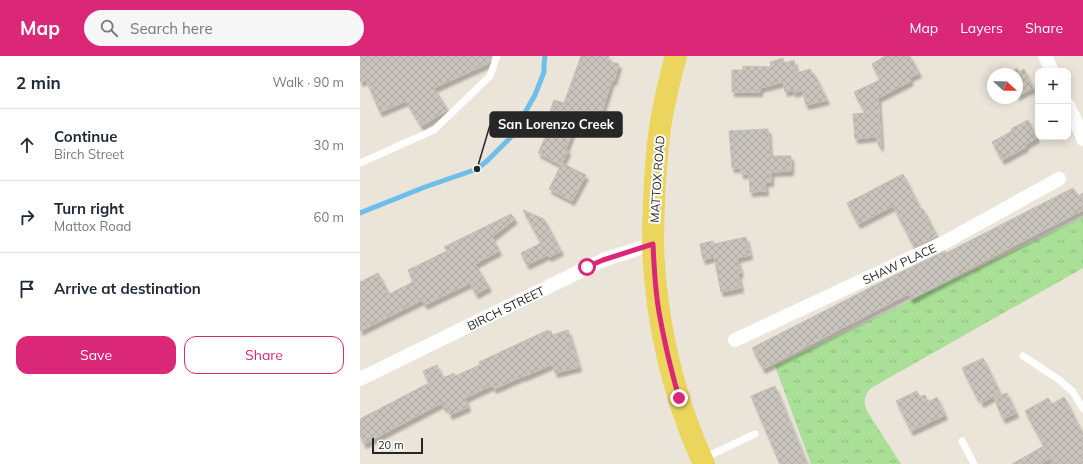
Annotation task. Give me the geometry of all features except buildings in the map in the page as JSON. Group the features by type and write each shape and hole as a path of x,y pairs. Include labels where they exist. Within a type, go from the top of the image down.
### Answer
{"main road":[{"name":"MATTOX ROAD","path":"676,56 667,88 659,136 655,187 653,244 654,266 659,311 668,356 684,412 703,461"}],"street":[{"path":"1044,56 1050,68"},
{"path":"1071,111 1083,139"},
{"name":"SHAW PLACE","path":"735,340 947,241 1059,179"},
{"name":"BIRCH STREET","path":"360,379 603,260 653,244"}],"lane":[{"path":"360,163 434,130 490,76 496,56"},
{"path":"1024,356 1058,379 1074,392 1083,409"},
{"path":"703,461 755,434"},
{"path":"962,441 974,464"}],"green space":[{"path":"1083,217 1083,268 871,388 865,398 867,411 901,464 811,464 775,366"}],"waterway":[{"path":"360,213 425,187 477,169 487,161 511,137 535,95 544,72 545,56"}],"place":[{"name":"San Lorenzo Creek","path":"477,169"}],"route":[{"path":"587,267 603,260 653,244 659,311 668,356 679,398"}]}
